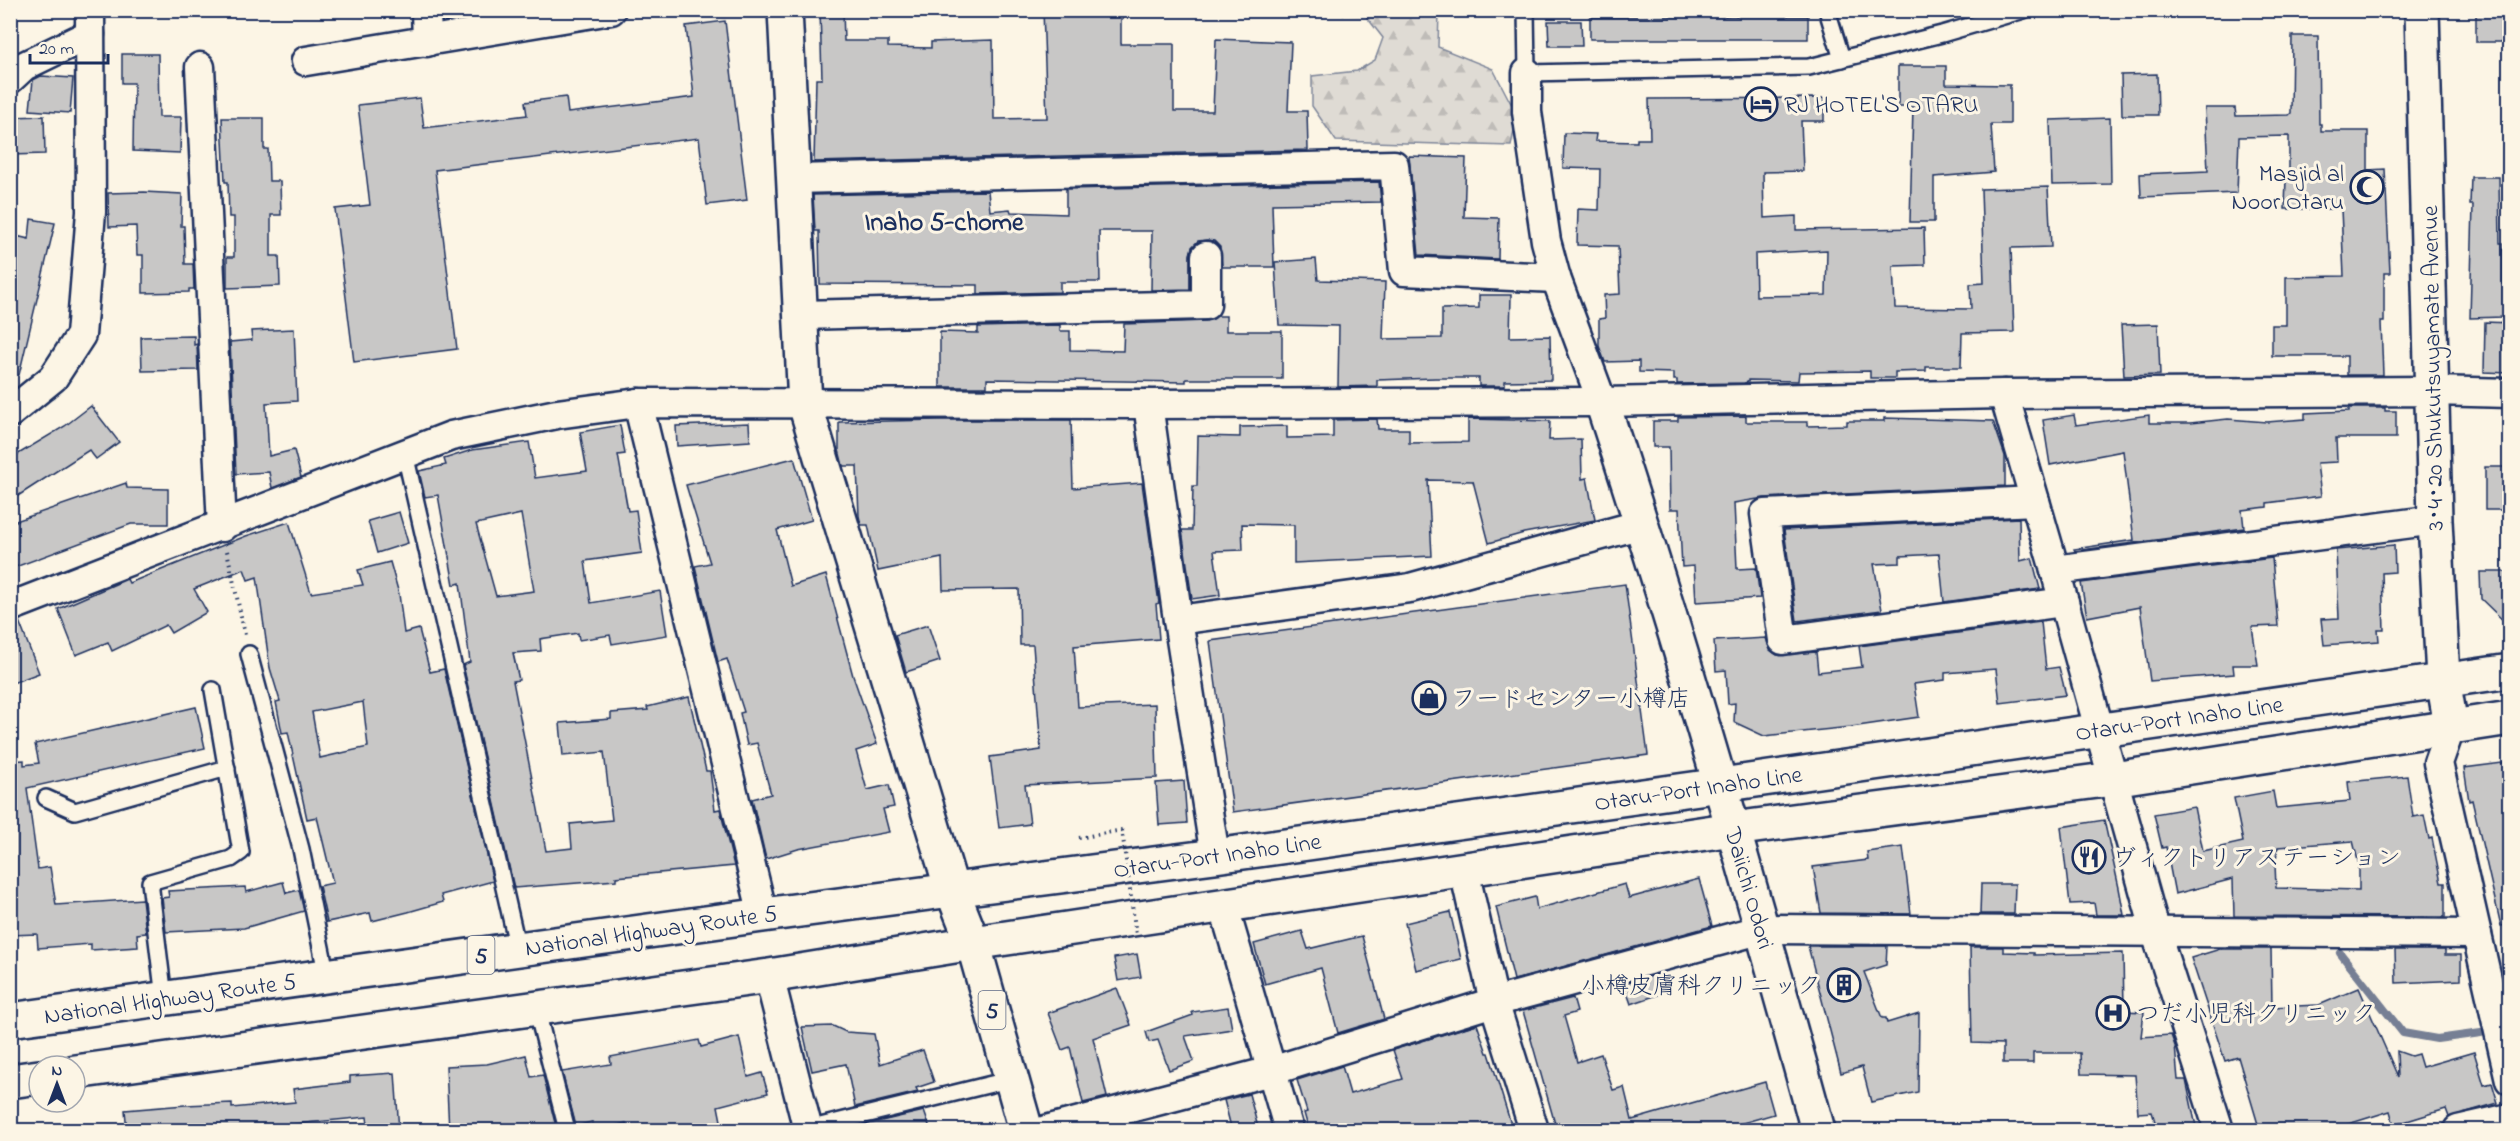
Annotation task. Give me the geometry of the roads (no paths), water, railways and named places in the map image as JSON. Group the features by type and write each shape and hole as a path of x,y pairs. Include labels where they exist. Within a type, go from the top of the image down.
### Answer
{"main road":[{"path":"785,10 805,404 951,891"},
{"name":"3･4･20 Shukutsuyamate Avenue","path":"2422,10 2435,520 2443,679 2451,726"},
{"name":"Daiichi Odori","path":"1602,402 1642,524 1721,785 1818,1131"},
{"name":"Otaru-Port Inaho Line","path":"951,891 1721,785 2510,671"},
{"name":"Otaru-Port Inaho Line","path":"973,942 1733,829 2113,779 2510,718"},
{"name":"National Highway Route 5","path":"11,1017 327,977 763,915 951,891"},
{"name":"5","path":"951,891 973,942 1026,1131"},
{"path":"87,1070 769,976 973,942"},
{"path":"10,1081 27,1079"}],"street":[{"path":"426,10 427,42"},
{"path":"306,61 611,10"},
{"path":"10,78 24,66 90,22"},
{"path":"10,413 53,378 81,335 91,212 90,22"},
{"path":"200,67 222,527"},
{"path":"1527,73 1527,112 1546,241 1556,278 1602,402"},
{"path":"794,179 1394,165 1404,272 1556,278"},
{"path":"801,315 1206,305 1206,256"},
{"path":"10,608 405,454 463,434 556,414 638,404 1602,402 2004,394 2433,391 2510,393"},
{"path":"2004,394 2156,933 2219,1131"},
{"path":"638,404 763,915"},
{"path":"1148,404 1178,620 1215,856"},
{"path":"2035,501 1765,514 1783,640 2064,602"},
{"path":"2055,570 2435,520"},
{"path":"1178,620 1410,588 1642,524"},
{"path":"2451,726 2438,763 2510,1080"},
{"path":"1464,870 1494,1002 1534,1131"},
{"path":"1223,904 1288,1131"},
{"path":"1046,1131 1271,1071 1494,1002 1763,929 2477,934"},
{"path":"769,976 806,1130"},
{"path":"2458,1131 2510,1118"}],"lane":[{"path":"1526,10 1527,73 1809,67 2024,10"},
{"path":"1827,10 1842,59"},
{"path":"405,454 518,949"},
{"path":"249,654 301,849 327,977"},
{"path":"164,998 150,882 231,860 241,852 213,690"},
{"path":"46,798 75,811 226,768"},
{"path":"536,1007 567,1131"},
{"path":"806,1130 1012,1079"}],"waterway":[{"path":"2340,953 2403,1033 2437,1039 2481,1033"}],"place":[{"name":"RJ HOTEL'S OTARU","path":"1761,104"},
{"name":"Masjid al Noor Otaru","path":"2367,187"},
{"name":"フードセンター小樽店","path":"1429,698"},
{"name":"ヴィクトリアステーション","path":"2089,857"},
{"name":"小樽皮膚科クリニック","path":"1844,985"},
{"name":"つだ小児科クリニック","path":"2113,1013"}],"district":[{"name":"Inaho 5-chome","path":"944,221"}]}
